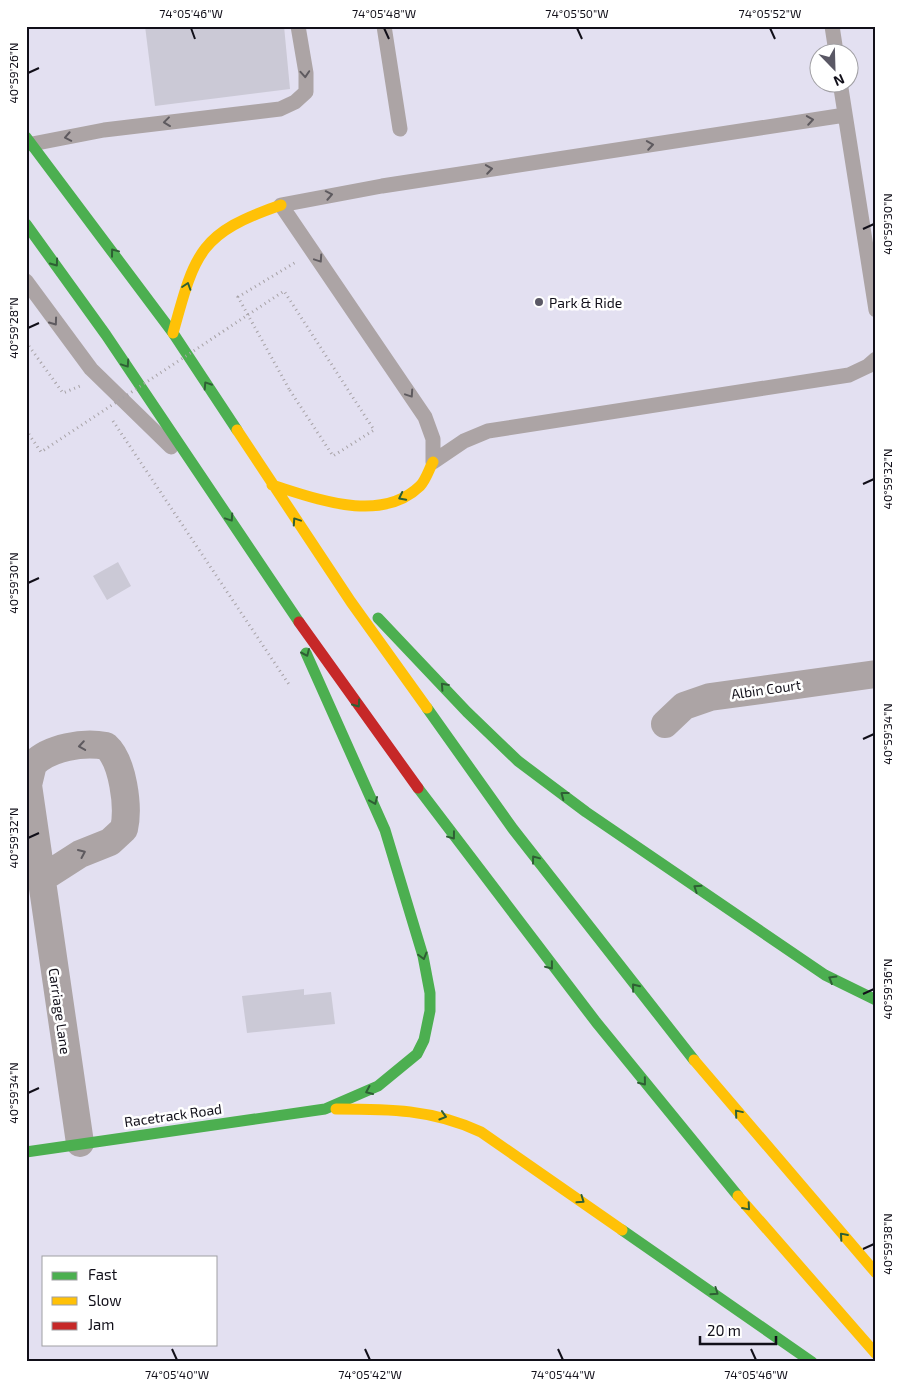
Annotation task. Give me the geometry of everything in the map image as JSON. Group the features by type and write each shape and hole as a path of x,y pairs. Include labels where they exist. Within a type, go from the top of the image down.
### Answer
{"main road":[{"path":"29,140 173,332 272,484 452,746 569,903 690,1055 876,1273"},
{"path":"173,332 194,266 210,240 243,218 281,205"},
{"path":"26,224 99,324 280,592 443,823 566,986 732,1189 876,1354"},
{"path":"272,484 336,504 372,508 388,504 412,492 430,470 433,462"},
{"path":"324,561 467,712 518,761 586,812 825,975 844,986 876,1000"},
{"path":"280,592 385,830 423,956 430,993 430,1011 424,1040 417,1054 406,1065 378,1086 325,1109"},
{"path":"325,1109 413,1110 430,1112 464,1123 498,1142 812,1362"},
{"name":"Racetrack Road","path":"26,1152 325,1109"}],"street":[{"name":"Albin Court","path":"665,724 684,706 710,697 876,674"},
{"name":"Carriage Lane","path":"41,879 80,854 110,842 124,829 127,808 117,762 113,752 106,746 86,745 50,752 33,764 28,785 41,879 80,1143"}],"lane":[{"path":"29,140 280,109 288,106 306,92 306,74 298,26"},
{"path":"384,26 400,129"},
{"path":"832,26 834,42"},
{"path":"842,92 876,310"},
{"path":"433,462 433,439 425,417 281,205 382,186 845,114"},
{"path":"26,281 91,369 202,478"},
{"path":"433,462 464,441 488,431 849,375 868,366 876,358"}],"path":[{"path":"26,430 41,452 284,291 374,430 334,456 289,389 238,297 314,251"},
{"path":"26,342 63,393 87,383"},
{"path":"104,407 294,692"}],"building":[{"path":"145,26 284,26 290,89 155,106"},
{"path":"118,562 131,586 107,600 93,576"},
{"path":"304,989 304,995 331,992 335,1024 247,1033 242,996"}],"traffic: fast":[{"path":"26,137 173,333 237,430"},
{"path":"26,224 106,335 299,622"},
{"path":"378,618 467,712 518,761 586,812 825,975 876,1000"},
{"path":"306,653 385,830 423,956 430,993 430,1011 424,1040 417,1054 378,1086 325,1109"},
{"path":"427,708 513,829 694,1060"},
{"path":"418,788 596,1022 738,1196"},
{"path":"26,1152 325,1109"},
{"path":"622,1230 812,1362"}],"traffic: slow":[{"path":"173,333 188,283 195,265 204,250 217,237 233,226 254,215 281,205"},
{"path":"237,430 351,602 427,708"},
{"path":"272,485 348,505 368,506 387,504 404,497 420,486 433,462"},
{"path":"694,1060 876,1273"},
{"path":"336,1109 374,1109 410,1112 463,1124 481,1132 622,1230"},
{"path":"738,1196 876,1354"}],"traffic: jam":[{"path":"299,622 418,788"}],"place":[{"name":"Park & Ride","path":"539,302"}]}
